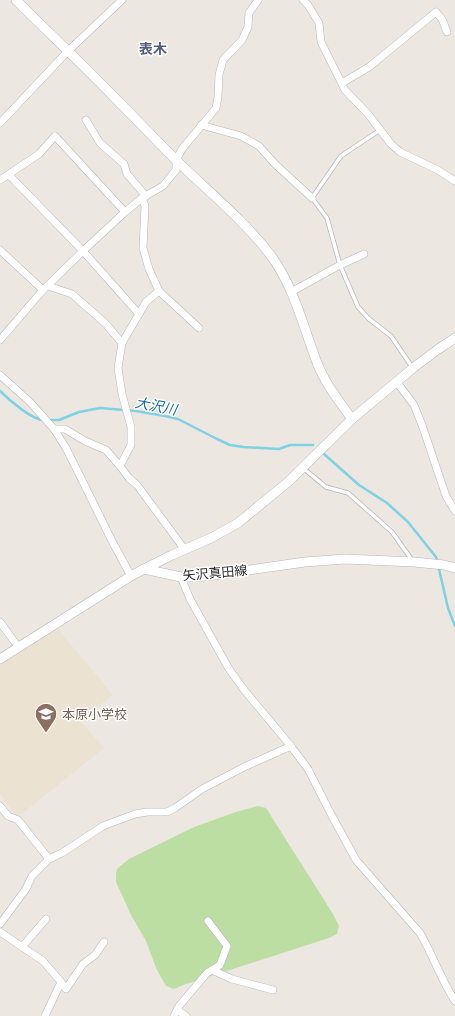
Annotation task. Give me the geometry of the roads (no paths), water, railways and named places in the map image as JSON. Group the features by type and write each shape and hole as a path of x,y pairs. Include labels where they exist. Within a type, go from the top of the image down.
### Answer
{"street":[{"path":"16,0 258,240 284,276 319,366 331,390 352,419"},
{"path":"1,120 122,0"},
{"path":"0,340 46,288 83,251 125,212 144,197 163,186 176,170 176,160 182,149 216,108 218,97 218,75 223,60 242,40 248,27 250,13 258,0"},
{"path":"303,0 308,5 319,23 321,42 345,90 368,114 391,144 400,152 438,170 455,181"},
{"path":"342,83 369,67 436,12 442,19 447,32"},
{"path":"86,120 100,143 124,164 127,174 144,197 143,248 149,269 159,291 199,328"},
{"path":"201,125 241,136 259,146 275,164 312,198"},
{"path":"0,180 39,154 55,136 125,212"},
{"path":"9,175 83,251 139,314"},
{"path":"0,250 46,288 72,294 105,323 122,343"},
{"path":"291,292 340,265 364,254"},
{"path":"120,466 131,445 131,427 122,394 118,368 122,343 146,302 159,291"},
{"path":"0,659 131,576 172,555 211,538 238,523 288,482 352,419 396,381 455,338"},
{"path":"0,376 30,402 54,429 66,448 131,576"},
{"path":"396,381 414,405 446,496 455,511"},
{"path":"54,429 65,429 106,450 136,485 185,550"},
{"name":"矢沢真田線","path":"144,569 181,577 214,575 305,562 345,559 414,562 454,566"},
{"path":"181,577 190,599 229,669 308,769 356,860 420,933 455,1002"},
{"path":"0,622 19,648"},
{"path":"0,924 26,890 32,876 49,859 62,853 103,826 135,814 147,812 167,812 176,808 202,789 244,767 291,746"},
{"path":"0,806 8,816 18,820 49,859"},
{"path":"22,947 46,919"},
{"path":"186,1016 175,1013 178,1006 207,973 220,964 227,946 208,921"},
{"path":"0,932 43,961 66,989 83,964 104,942"},
{"path":"212,970 232,980 273,990"},
{"path":"45,1016 61,982"}],"lane":[{"path":"380,130 341,156 312,198 327,218 340,265 358,307 391,336 413,368"},
{"path":"303,467 326,487 348,494 392,532 414,562"}],"waterway":[{"name":"大沢川","path":"0,391 33,417 44,420"},
{"name":"大沢川","path":"49,420 59,420 79,412 100,408 136,411 178,419 230,445 279,449 290,445 313,445"},
{"name":"大沢川","path":"324,454 359,485 387,503 408,522 437,560"},
{"name":"大沢川","path":"439,569 448,608 455,626"}],"place":[{"name":"本原小学校","path":"46,734"}],"district":[{"name":"表木","path":"153,49"}]}
